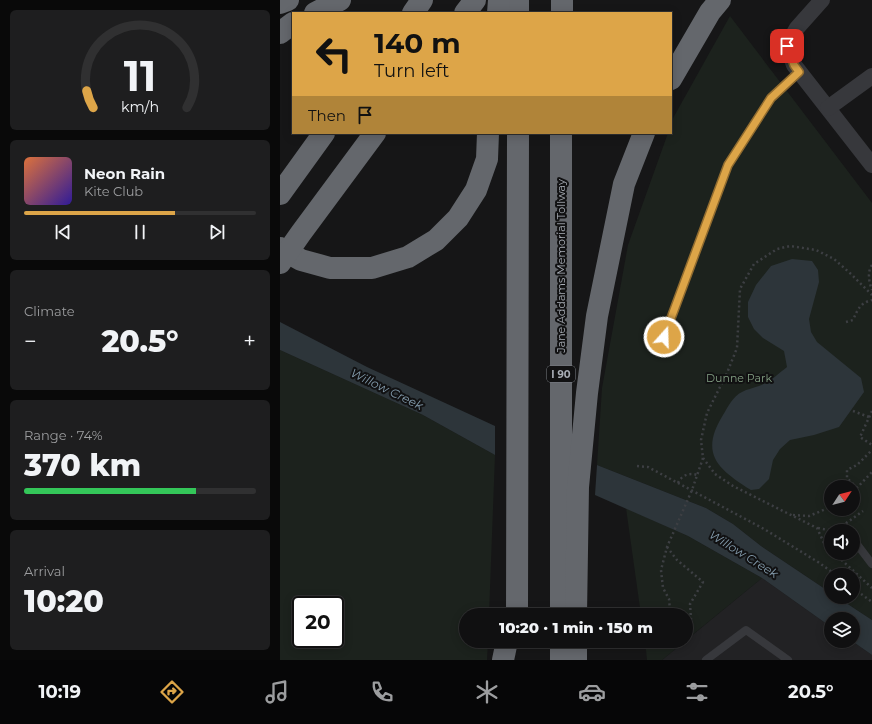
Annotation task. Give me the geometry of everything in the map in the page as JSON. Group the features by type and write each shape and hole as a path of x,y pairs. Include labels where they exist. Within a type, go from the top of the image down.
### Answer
{"highway":[{"path":"280,3 288,0"},
{"path":"317,12 340,0"},
{"path":"414,12 422,0"},
{"path":"466,12 475,0"},
{"path":"498,12 499,0"},
{"path":"518,0 518,12"},
{"path":"562,0 562,12"},
{"path":"672,77 710,12 720,0"},
{"path":"280,33 292,24"},
{"path":"280,194 323,134"},
{"path":"280,263 374,134"},
{"path":"280,248 301,260 330,268 372,268 408,256 436,240 458,218 476,190 487,159 488,134"},
{"path":"515,608 518,134"},
{"name":"Jane Addams Memorial Tollway","path":"561,134 561,608"},
{"path":"576,608 578,487 587,393 597,316 624,184 644,134"},
{"path":"503,660 506,648"},
{"path":"517,648 518,660"},
{"path":"561,648 561,660"},
{"path":"576,648 576,660"}],"street":[{"path":"822,0 797,28 787,46 794,65 872,165"},
{"path":"828,108 872,76"}],"lane":[{"path":"664,337 728,165 771,98 799,72"},
{"path":"860,548 872,564"},
{"path":"706,660 746,630 788,660"}],"path":[{"path":"670,608 669,599 663,588 661,570 667,547 692,490 703,458 701,440 707,413 727,374 737,348 740,289 754,264 777,249 790,246 816,250 834,259 872,295"},
{"path":"872,265 869,269 869,283 872,290"},
{"path":"846,322 853,320 858,309 865,302 872,300"},
{"path":"853,411 869,417"},
{"path":"872,411 860,437 872,445"},
{"path":"849,480 847,478 847,470 857,465 872,450"},
{"path":"703,458 715,474 733,486 817,528 828,530 838,529 864,511"},
{"path":"637,466 648,467 764,529 826,568"},
{"path":"860,486 872,472"},
{"path":"678,483 680,478 689,474 692,473 697,475"},
{"path":"790,515 808,516 824,510"},
{"path":"817,528 824,542"},
{"path":"667,547 676,560 703,582 690,604 690,608"},
{"path":"842,560 872,588"},
{"path":"860,593 872,602"}],"shaded area":[{"path":"762,578 824,622 824,648 860,648 860,647 872,655 872,660 662,660 677,648 693,648 693,635"}],"green space":[{"name":"Dunne Park","path":"730,16 872,203 872,620 848,604 860,604 860,568 824,568 824,588 761,546 733,524 706,508 597,465 602,388 628,245 668,134 672,134 672,120"},
{"path":"280,350 423,415 495,455 489,608 459,608 459,648 488,648 487,660 280,660"},
{"path":"626,508 688,536 762,578 693,634 693,608 640,608"},
{"path":"646,648 677,648 662,660 647,660"}],"water":[{"path":"792,259 812,261 818,270 819,282 809,319 811,332 817,342 861,378 864,392 839,427 814,435 790,440 780,449 773,460 769,479 759,489 751,490 729,475 721,467 713,450 713,440 716,429 723,415 736,396 744,391 767,382 787,367 784,351 763,338 754,329 748,317 748,302 756,285 771,266"},
{"name":"Willow Creek","path":"280,322 367,367 495,426 495,455 423,415 280,350"},
{"name":"Willow Creek","path":"597,465 706,508 733,524 761,546 824,588 824,604 848,604 860,612 824,612 824,622 762,578 688,536 595,495"},
{"path":"860,612 872,620 872,655 860,647"}],"route":[{"path":"664,337 728,165 771,98 799,72 794,65 787,46"}]}
